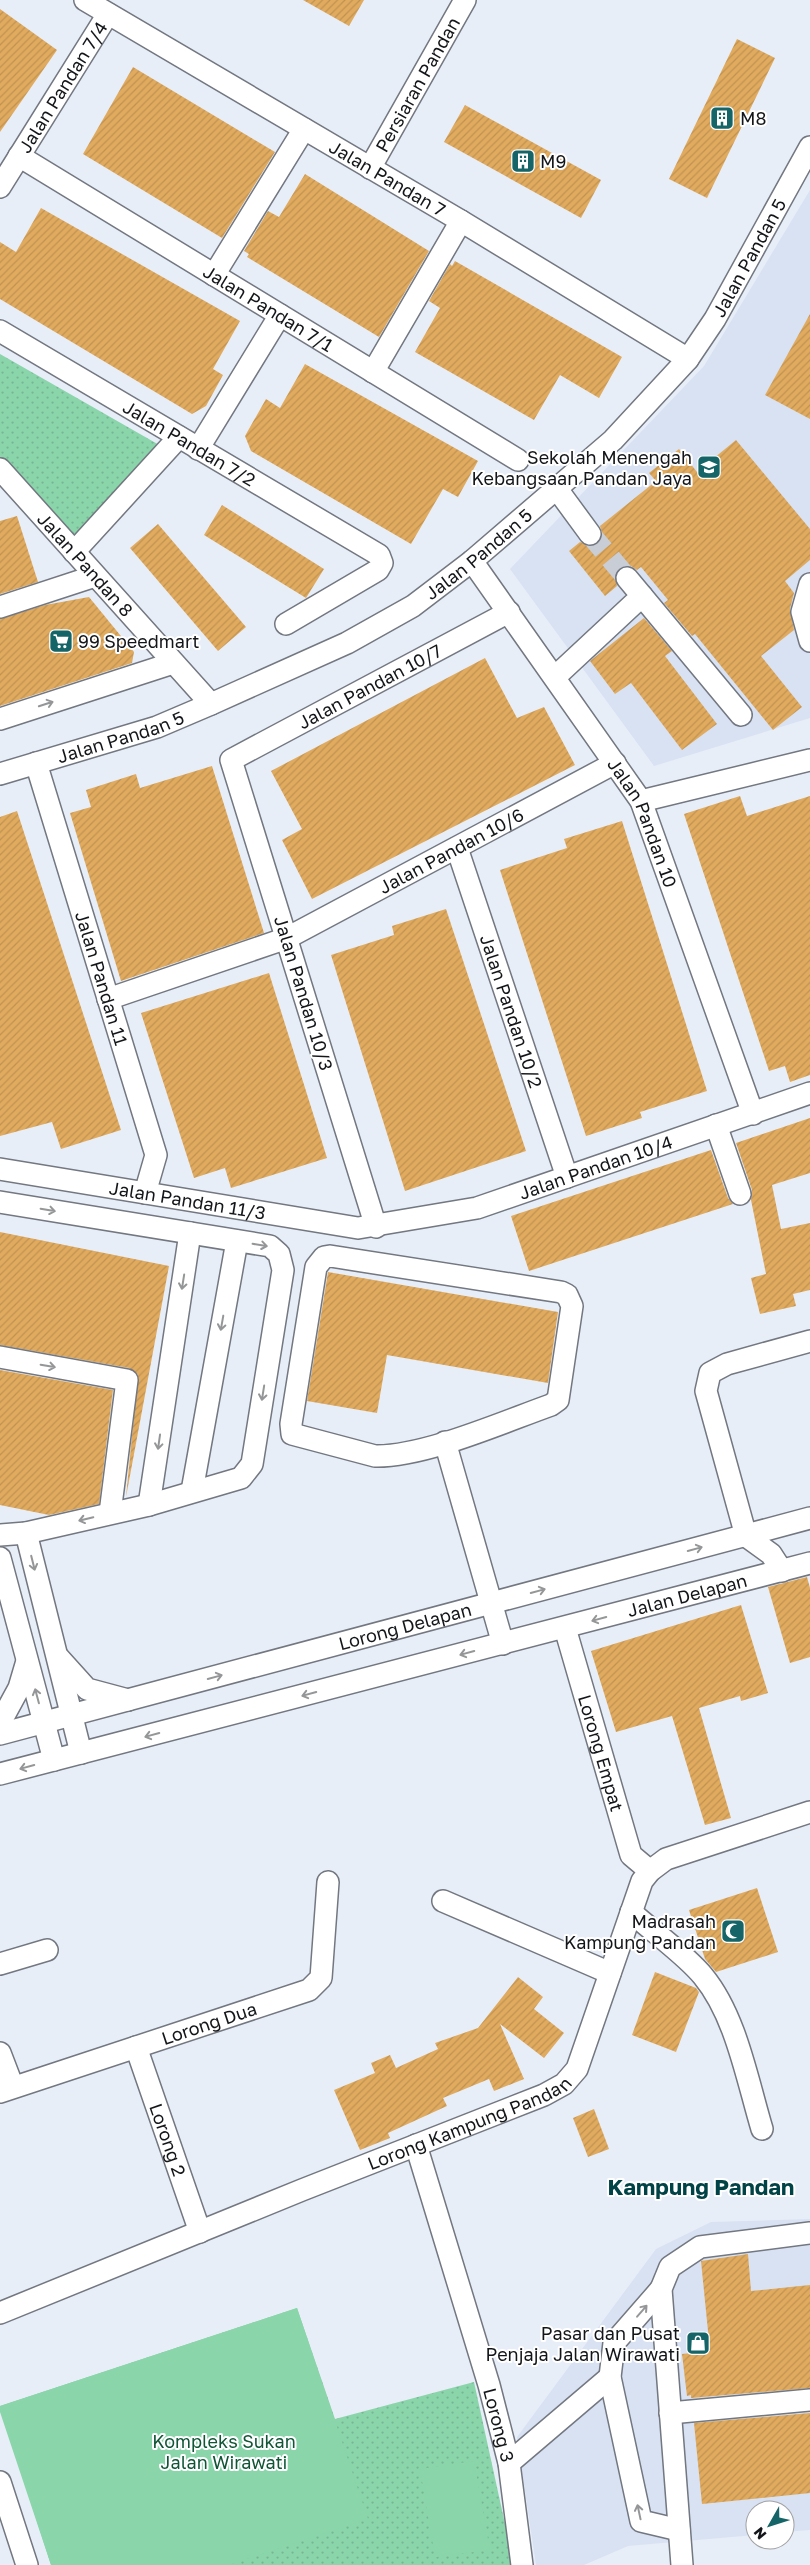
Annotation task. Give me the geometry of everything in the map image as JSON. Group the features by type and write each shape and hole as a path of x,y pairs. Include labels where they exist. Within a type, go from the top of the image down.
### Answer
{"street":[{"name":"Jalan Pandan 7","path":"85,0 461,221 688,358"},
{"name":"Persiaran Pandan","path":"370,168 465,0"},
{"name":"Jalan Pandan 7/4","path":"0,187 108,14"},
{"path":"214,275 304,129"},
{"name":"Jalan Pandan 5","path":"0,774 157,728 211,704 348,642 413,606 472,561 613,440 688,358 715,318 810,147"},
{"name":"Jalan Pandan 7/1","path":"19,156 518,460"},
{"path":"373,372 461,221"},
{"path":"198,448 280,315"},
{"name":"Jalan Pandan 7/2","path":"0,332 379,555 382,563 378,570 286,624"},
{"path":"74,552 179,437"},
{"name":"Jalan Pandan 8","path":"0,469 9,492 74,552 211,704"},
{"path":"557,489 590,534"},
{"name":"Jalan Pandan 10","path":"472,561 641,801 753,1114"},
{"path":"0,607 95,576"},
{"path":"627,578 741,715"},
{"path":"810,584 802,612 810,641"},
{"path":"555,677 642,596"},
{"name":"Jalan Pandan 10/7","path":"231,760 509,612"},
{"path":"0,719 173,663"},
{"name":"Jalan Pandan 10/3","path":"231,760 288,938 376,1226"},
{"path":"641,801 810,760"},
{"name":"Jalan Pandan 10/6","path":"108,999 288,938 615,763"},
{"name":"Jalan Pandan 11","path":"36,764 156,1155 145,1193"},
{"name":"Jalan Pandan 10/2","path":"457,848 567,1177"},
{"name":"Jalan Pandan 10/4","path":"376,1226 477,1208 810,1093"},
{"path":"716,1125 740,1194"},
{"name":"Jalan Pandan 11/3","path":"0,1169 358,1228 376,1226"},
{"path":"0,1202 270,1246 279,1254 283,1270 252,1464 241,1478 149,1505 0,1536"},
{"path":"149,1505 190,1234"},
{"path":"192,1491 237,1241"},
{"path":"324,1257 561,1292 570,1300 559,1395 555,1403 445,1442 400,1454 375,1456 292,1434 291,1424 316,1267 324,1257"},
{"path":"782,1572 771,1554 746,1536 706,1392 710,1373 727,1364 810,1341"},
{"path":"0,1357 127,1380 110,1514"},
{"path":"445,1442 503,1644"},
{"name":"Lorong Delapan","path":"0,1734 810,1518"},
{"path":"26,1532 81,1753"},
{"path":"0,1558 54,1760"},
{"name":"Jalan Delapan","path":"565,1628 782,1572 810,1563"},
{"path":"0,1774 565,1628"},
{"name":"Lorong Empat","path":"565,1628 631,1855 650,1870"},
{"path":"56,1653 69,1672 87,1689 128,1700"},
{"path":"0,1723 19,1688 27,1661"},
{"path":"650,1870 666,1859 810,1812"},
{"name":"Lorong Kampung Pandan","path":"0,2313 544,2095 564,2084 577,2069 642,1881 650,1870"},
{"name":"Lorong Dua","path":"7,2089 309,1990 321,1978 328,1882"},
{"path":"443,1902 610,1973"},
{"path":"631,1912 702,1975 716,1996 727,2017 762,2129"},
{"path":"0,1964 47,1950"},
{"name":"Lorong 2","path":"136,2047 200,2232"},
{"path":"0,2053 7,2089"},
{"name":"Lorong 3","path":"416,2145 467,2309 509,2464 522,2565"},
{"path":"679,2530 641,2521 610,2377 614,2343 661,2289 670,2267 700,2247 810,2234"},
{"path":"661,2289 682,2565"},
{"path":"509,2464 610,2377"},
{"path":"670,2413 810,2400"},
{"path":"0,2482 27,2565"}],"shaded area":[{"name":"Sekolah Menengah Kebangsaan Pandan Jaya","path":"810,190 810,718 654,766 510,569 704,366"},
{"name":"Pasar dan Pusat Penjaja Jalan Wirawati","path":"810,2219 810,2530 795,2531 795,2500 745,2500 745,2536 628,2546 584,2565 536,2565 517,2437 656,2249 711,2222"}],"green space":[{"path":"0,354 161,446 73,541 0,458"},
{"name":"Kompleks Sukan Jalan Wirawati","path":"297,2308 335,2419 474,2382 514,2565 51,2565 0,2406"},
{"name":"Kompleks Sukan Jalan Wirawati","path":"297,2308 368,2519 229,2565 51,2565 0,2412 0,2406"},
{"path":"474,2461 490,2550 435,2557 420,2469"}],"building":[{"path":"303,0 364,0 349,26"},
{"path":"0,9 57,50 0,132"},
{"name":"M8","path":"737,39 775,58 707,198 669,179"},
{"path":"133,67 275,152 222,238 83,154"},
{"name":"M9","path":"465,105 601,180 581,218 444,142"},
{"path":"305,174 429,251 379,337 247,257 249,254 244,251 268,211 279,217"},
{"path":"41,208 240,321 213,369 223,375 206,406 192,414 0,299 0,242 16,252"},
{"path":"455,261 622,357 599,398 560,375 534,420 415,352 440,308 429,301 450,264 452,266"},
{"path":"810,314 810,419 765,395"},
{"path":"305,364 478,461 458,497 443,489 411,544 251,451 245,436 266,399 280,408"},
{"path":"736,440 810,529 810,560 785,581 794,593 790,609 794,630 761,656 802,707 773,730 695,634 692,636 664,603 668,600 641,567 637,570 631,566 619,568 615,574 617,586 605,596 569,551 580,542 591,546 598,544 602,533 600,526 656,481 649,473 679,449 697,472"},
{"path":"222,505 324,569 306,598 204,535"},
{"path":"17,516 38,582 0,594 0,521"},
{"path":"158,524 246,627 218,651 130,548"},
{"path":"89,597 134,652 132,663 0,706 0,619 45,605"},
{"path":"644,618 672,651 665,656 717,724 682,750 631,683 615,694 590,661"},
{"path":"485,658 517,718 544,707 575,765 312,899 282,840 302,829 271,771"},
{"path":"212,766 264,933 121,981 70,813 91,807 86,790 136,774 140,788"},
{"path":"740,796 747,816 810,796 810,1075 790,1082 785,1066 769,1071 684,814"},
{"path":"17,811 121,1130 61,1149 52,1122 0,1136 0,817"},
{"path":"622,821 707,1091 640,1112 642,1118 586,1136 500,870 567,848 564,839"},
{"path":"446,909 526,1151 405,1191 331,955 394,935 392,926"},
{"path":"269,973 327,1158 231,1188 225,1168 194,1178 141,1013"},
{"path":"810,1118 810,1173 772,1185 781,1229 810,1223 810,1290 793,1294 796,1306 760,1314 751,1278 766,1274 751,1200 752,1190 736,1143"},
{"path":"711,1150 728,1198 733,1204 529,1271 511,1216"},
{"path":"0,1232 169,1266 126,1497 138,1375 129,1368 0,1345"},
{"path":"328,1272 558,1312 548,1383 387,1355 377,1413 307,1401"},
{"path":"0,1370 113,1390 99,1504 49,1515 0,1505"},
{"path":"807,1577 810,1588 810,1657 790,1663 768,1587"},
{"path":"741,1605 768,1693 741,1701 740,1696 699,1708 731,1818 705,1825 672,1716 616,1732 591,1651"},
{"name":"Madrasah Kampung Pandan","path":"757,1888 778,1952 716,1972 705,1959 689,1910"},
{"path":"655,1972 696,1988 699,1992 676,2052 632,2035"},
{"path":"518,1977 543,1997 534,2009 564,2033 544,2058 500,2024 524,2079 494,2091 489,2079 443,2098 447,2106 388,2133 390,2138 360,2150 334,2090 375,2073 371,2063 390,2055 396,2068 438,2049 435,2043 478,2028"},
{"path":"594,2109 609,2149 588,2157 573,2118"},
{"path":"748,2254 751,2291 810,2285 810,2388 691,2398 691,2395 687,2396 682,2354 710,2351 701,2261"},
{"path":"810,2413 810,2493 702,2504 694,2423"}],"tunnel":[{"path":"590,534 627,578"}],"place":[{"name":"M8","path":"722,118"},
{"name":"M9","path":"523,161"},
{"name":"Sekolah Menengah Kebangsaan Pandan Jaya","path":"709,467"},
{"name":"99 Speedmart","path":"61,641"},
{"name":"Madrasah Kampung Pandan","path":"733,1931"},
{"name":"Pasar dan Pusat Penjaja Jalan Wirawati","path":"698,2343"}],"district":[{"name":"Kampung Pandan","path":"701,2186"}]}
